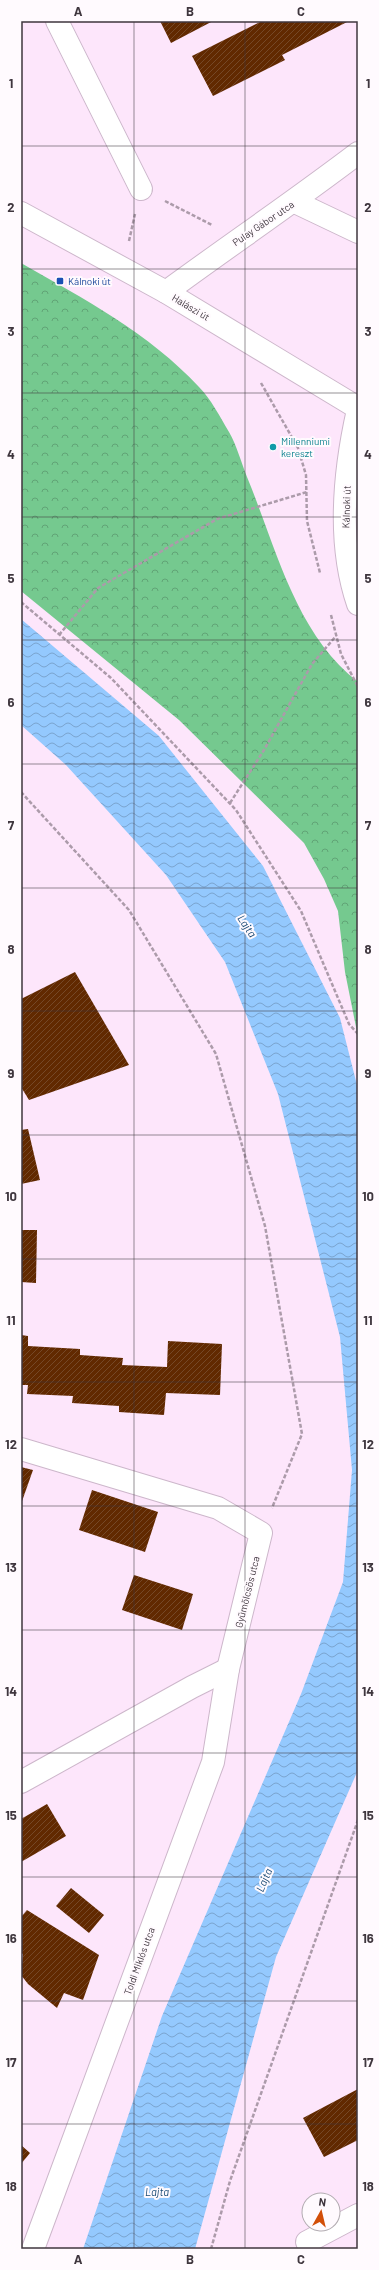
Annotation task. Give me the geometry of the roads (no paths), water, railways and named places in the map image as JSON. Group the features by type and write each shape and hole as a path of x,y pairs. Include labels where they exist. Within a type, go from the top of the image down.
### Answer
{"street":[{"path":"57,21 141,189"},
{"name":"Pulay Gábor utca","path":"166,292 239,239 295,202 358,153"},
{"path":"295,202 358,232"},
{"name":"Halászi út","path":"21,213 166,292 358,409"},
{"name":"Kálnoki út","path":"358,409 347,479 345,536 353,589 358,604"},
{"name":"Gyümölcsös utca","path":"21,1449 218,1508 261,1533 228,1669"},
{"path":"21,1782 192,1687 228,1669"},
{"name":"Toldi Miklós utca","path":"32,2249 213,1762 228,1669"},
{"path":"307,2242 358,2214"}],"water":[{"name":"Lajta","path":"21,619 159,736 263,866 340,1018 358,1089 358,1770 276,1957 195,2249 83,2249 162,2016 301,1694 343,1582 352,1470 340,1337 278,1094 225,962 166,875 66,765 21,725"}],"place":[{"name":"Kálnoki út","path":"60,281"},
{"name":"Millenniumi kereszt","path":"273,447"}]}
